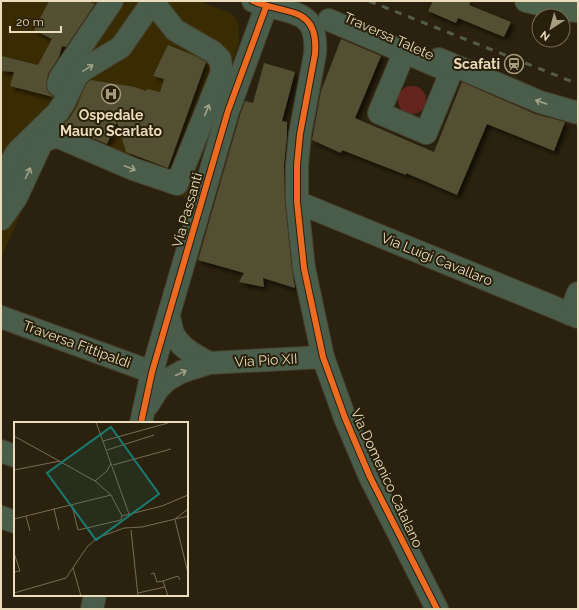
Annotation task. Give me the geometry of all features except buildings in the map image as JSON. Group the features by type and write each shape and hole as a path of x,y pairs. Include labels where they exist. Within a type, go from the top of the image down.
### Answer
{"main road":[{"path":"526,1 564,10 578,11"}],"street":[{"path":"1,149 51,103 56,94 60,78 112,1"},
{"path":"1,202 4,196 11,162 18,151 58,112 76,77 83,70 121,47 153,2 175,30 213,52 220,59 222,72 177,184 133,169 56,136 42,142 16,198 1,219"},
{"path":"260,4 300,15 308,21 396,50"},
{"name":"Via Passanti","path":"143,416 152,372 260,4"},
{"name":"Traversa Talete","path":"322,25 335,14 342,13 434,57 540,102 578,113"},
{"name":"Via Domenico Catalano","path":"322,25 316,41 316,54 300,134 297,165 296,202 304,268 323,357 345,418 370,477 437,609"},
{"name":"Via Luigi Cavallaro","path":"296,202 574,315"},
{"path":"574,315 578,293"},
{"path":"169,315 173,333 182,346 193,355 209,363"},
{"name":"Traversa Fittipaldi","path":"1,317 152,372"},
{"name":"Via Pio XII","path":"143,416 158,389 167,380 181,372 209,363 323,357"},
{"path":"1,451 14,456"},
{"path":"1,517 14,522"},
{"path":"92,609 95,596"}],"shaded area":[{"name":"Ospedale Mauro Scarlato","path":"1,1 200,1 232,14 238,23 239,42 187,199 54,145 47,151 1,258"},
{"path":"412,86 422,90 426,100 422,110 412,114 402,110 398,100 402,90"}],"railway":[{"path":"369,1 578,84"}],"cycle path":[{"path":"253,1 298,14 306,19 312,27 315,38 315,54 300,134 297,165 297,202 304,268 323,357 345,418 370,477 437,609"},
{"path":"141,422 152,372 228,111 266,7"}],"place":[{"name":"Scafati","path":"514,64"},
{"name":"Ospedale Mauro Scarlato","path":"111,94"}]}
